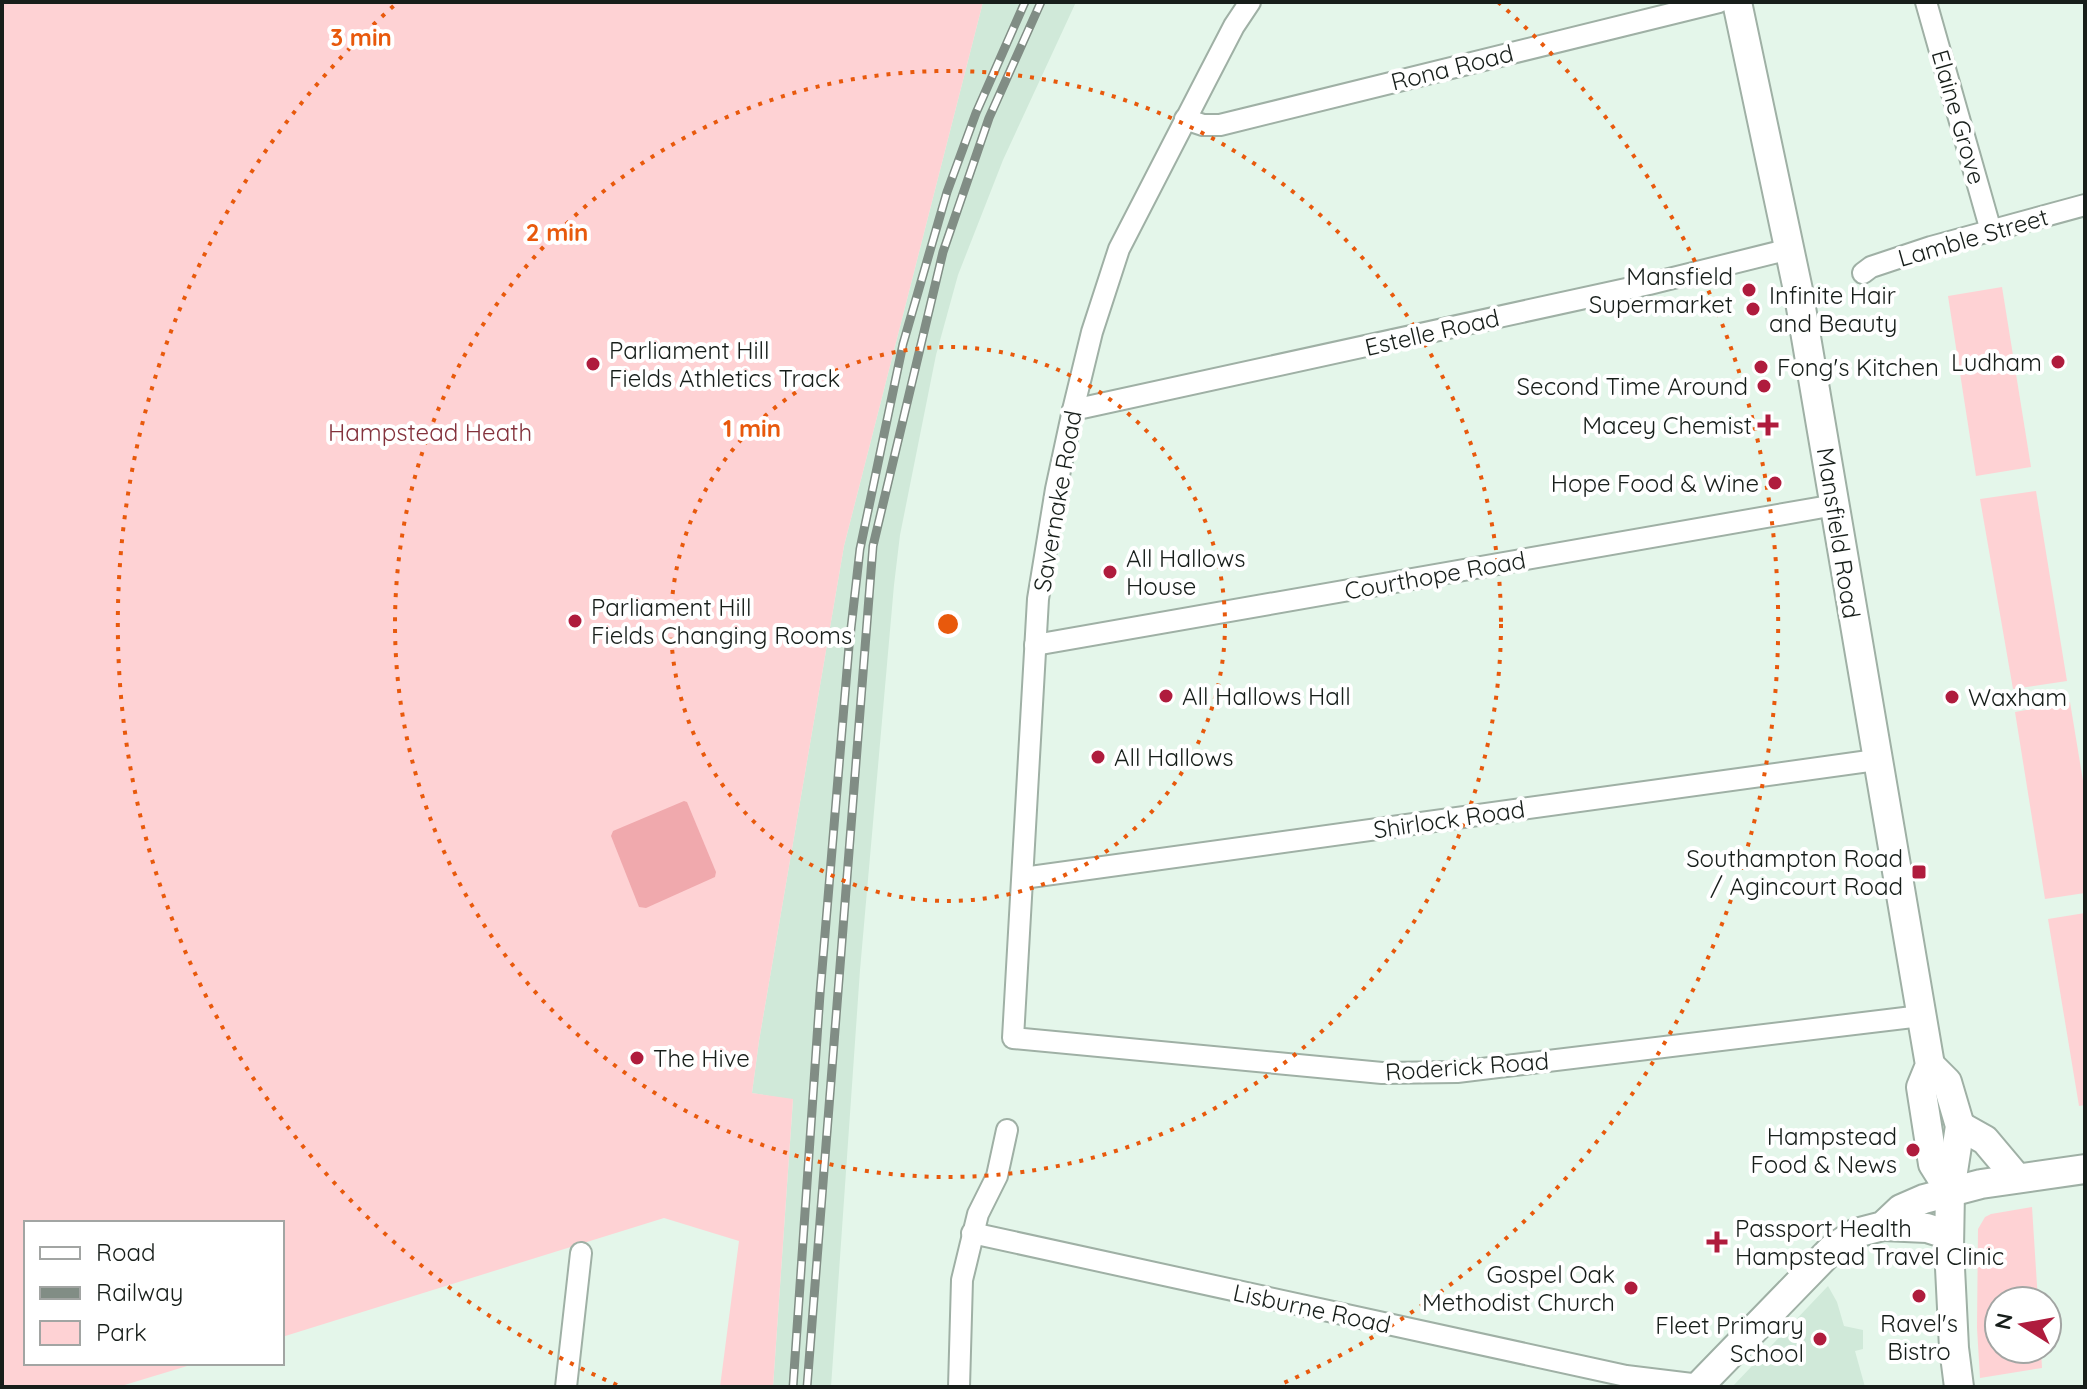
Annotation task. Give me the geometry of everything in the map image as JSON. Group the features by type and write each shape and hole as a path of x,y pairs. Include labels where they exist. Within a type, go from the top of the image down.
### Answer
{"main road":[{"name":"Mansfield Road","path":"1737,2 1790,249 1930,1065 1921,1087 1930,1151 1933,1164 1950,1191"},
{"name":"Mansfield Road","path":"1930,1065 1947,1082 1960,1126 1950,1191"},
{"path":"1960,1126 1985,1140 2017,1178"},
{"path":"1883,1226 1901,1209 1950,1191 2085,1169"},
{"path":"1950,1191 1954,1348 1959,1387"},
{"path":"1699,1386 1832,1249 1856,1233 1883,1226 1927,1228 1949,1235"}],"street":[{"name":"Savernake Road","path":"1013,1038 1035,645 1045,557 1073,410 1092,332 1119,249 1234,26 1250,2"},
{"name":"Rona Road","path":"1185,119 1203,125 1220,125 1719,2"},
{"name":"Elaine Grove","path":"1926,2 1991,231"},
{"name":"Lamble Street","path":"1863,273 1871,267 1916,252 2085,205"},
{"name":"Estelle Road","path":"1073,410 1634,288 1790,249"},
{"name":"Courthope Road","path":"1035,645 1835,505"},
{"name":"Shirlock Road","path":"1023,878 1876,760"},
{"name":"Roderick Road","path":"1013,1038 1382,1073 1457,1072 1921,1016"},
{"path":"959,1387 962,1280 972,1233 997,1176 1007,1130"},
{"name":"Lisburne Road","path":"972,1233 1626,1376 1699,1386"},
{"path":"566,1387 581,1253"}],"shaded area":[{"path":"983,2 1076,2 1003,160 958,275 936,355 900,535 894,585 860,970 831,1387 773,1387 793,1100 752,1093 759,1041 844,546"},
{"path":"684,801 716,872 715,877 646,908 639,907 611,836 613,831"},
{"name":"Fleet Primary School","path":"1828,1286 1837,1302 1844,1326 1863,1330 1863,1349 1855,1351 1865,1387 1732,1387"}],"green space":[{"name":"Hampstead Heath","path":"2,2 983,2 844,546 759,1041 752,1093 793,1099 773,1387 720,1387 739,1241 664,1218 284,1336 284,1221 24,1221 24,1365 190,1365 118,1387 2,1387"},
{"path":"2002,287 2031,467 1976,476 1948,296"},
{"path":"2036,491 2067,681 2013,689 1980,499"},
{"path":"2070,702 2085,793 2085,893 2045,899 2015,712"},
{"path":"2085,913 2085,1105 2079,1106 2048,919"},
{"path":"2032,1207 2037,1285 1983,1285 1983,1365 2042,1365 2042,1368 1980,1378 1978,1229 1985,1217"}],"railway":[{"path":"793,1387 820,994 860,549 903,344 947,192 976,113 1025,2"},
{"path":"807,1387 873,546 943,252 989,118 1041,2"}],"place":[{"name":"Mansfield Supermarket","path":"1749,290"},
{"name":"Infinite Hair and Beauty","path":"1753,309"},
{"name":"Ludham","path":"2058,362"},
{"name":"Parliament Hill Fields Athletics Track","path":"593,364"},
{"name":"Fong's Kitchen","path":"1761,367"},
{"name":"Second Time Around","path":"1764,386"},
{"name":"Macey Chemist","path":"1768,425"},
{"name":"Hope Food & Wine","path":"1775,483"},
{"name":"All Hallows House","path":"1110,572"},
{"name":"Parliament Hill Fields Changing Rooms","path":"575,621"},
{"name":"All Hallows Hall","path":"1166,696"},
{"name":"Waxham","path":"1952,697"},
{"name":"All Hallows","path":"1098,757"},
{"name":"Southampton Road / Agincourt Road","path":"1919,872"},
{"name":"The Hive","path":"637,1058"},
{"name":"Hampstead Food & News","path":"1913,1150"},
{"name":"Passport Health Hampstead Travel Clinic","path":"1717,1242"},
{"name":"Gospel Oak Methodist Church","path":"1631,1288"},
{"name":"Ravel's Bistro","path":"1919,1296"},
{"name":"Fleet Primary School","path":"1820,1339"}]}
